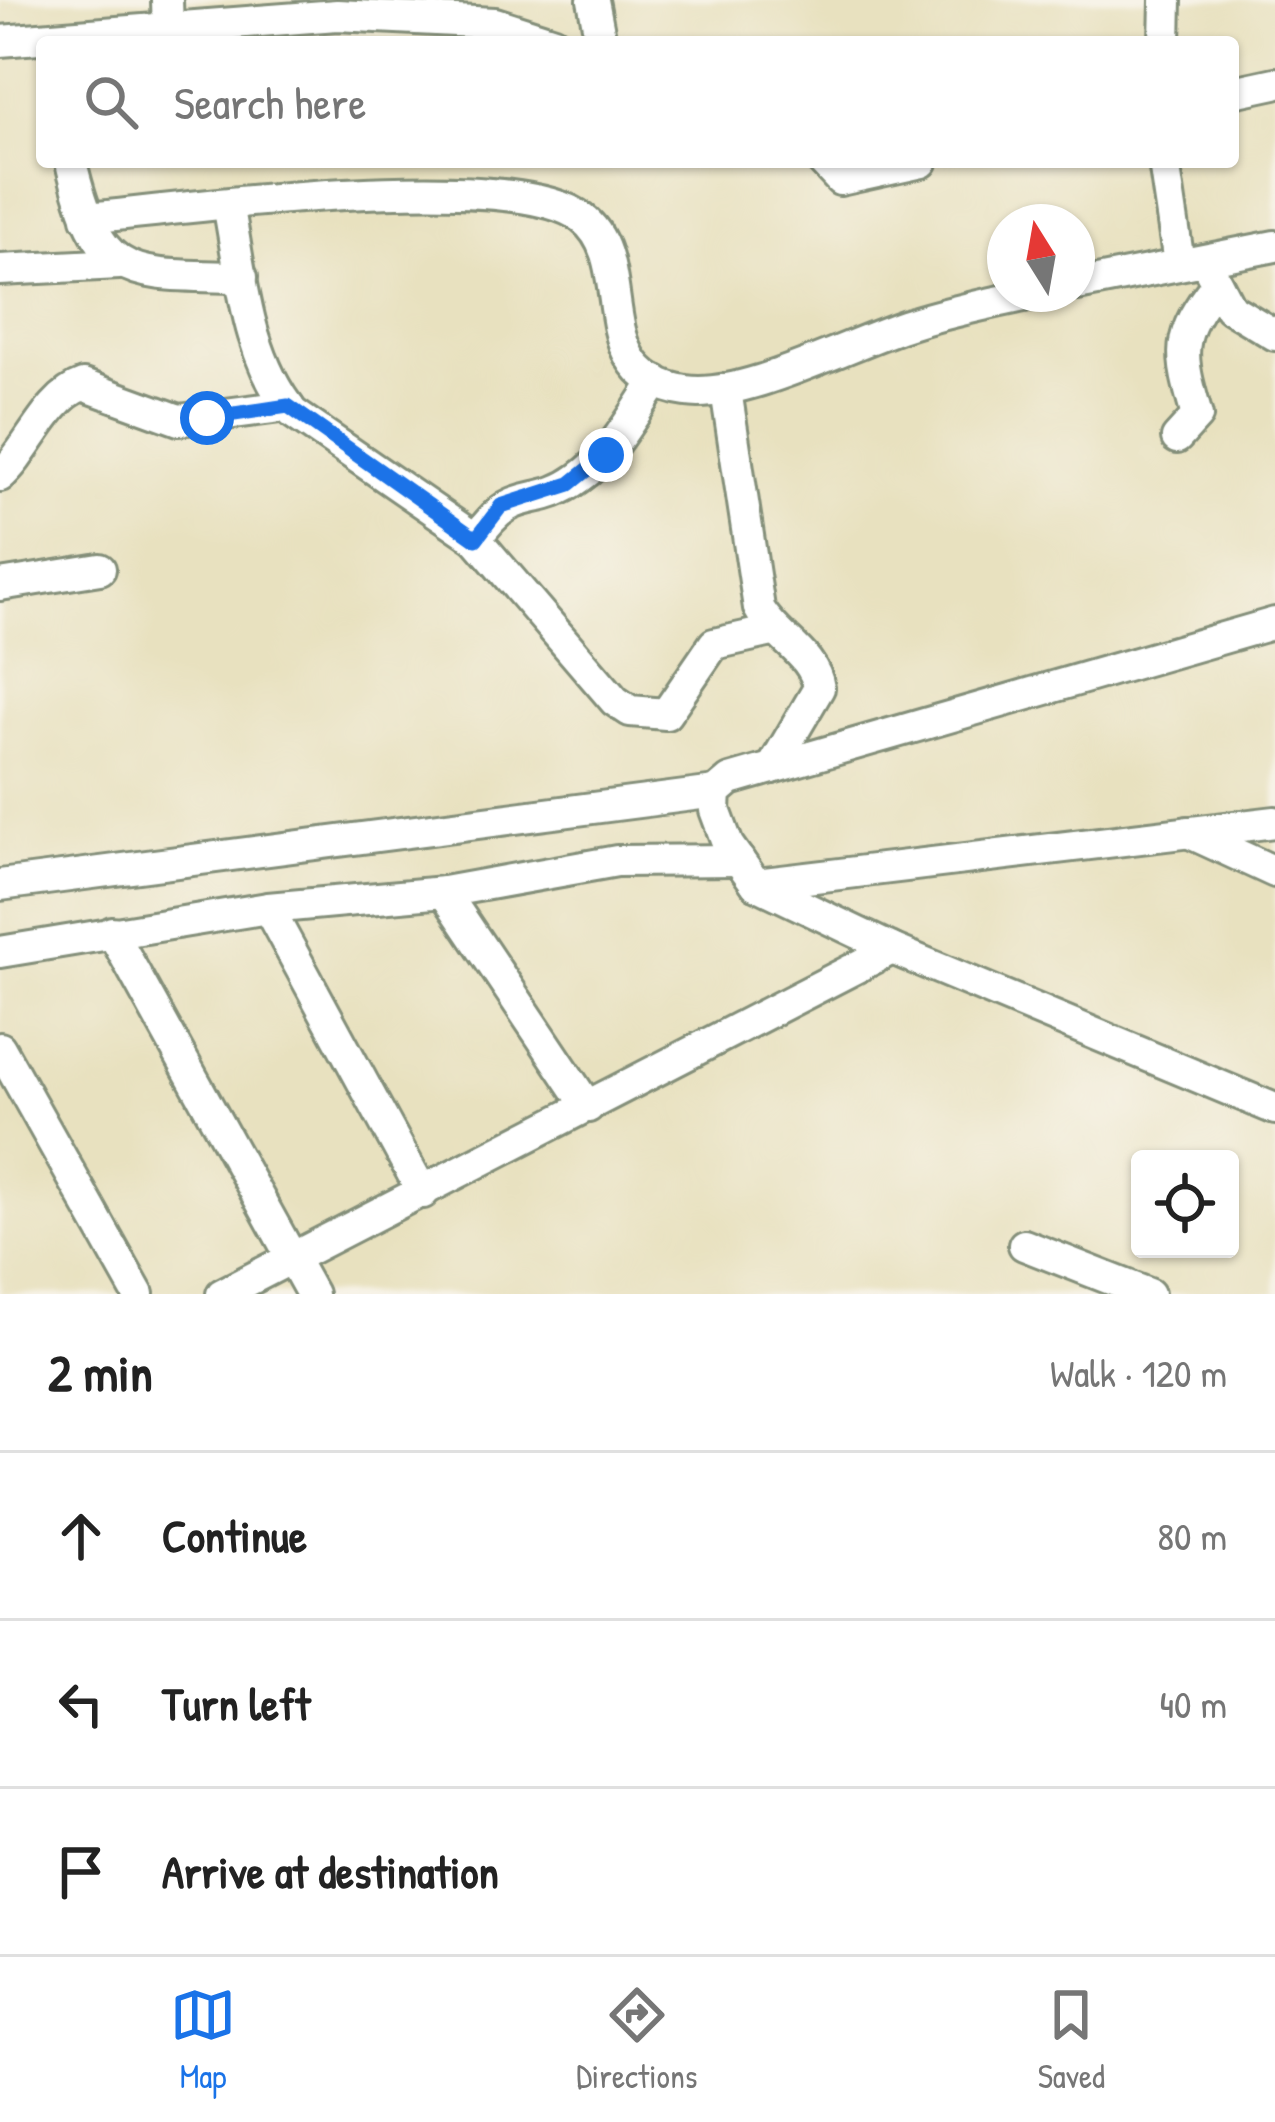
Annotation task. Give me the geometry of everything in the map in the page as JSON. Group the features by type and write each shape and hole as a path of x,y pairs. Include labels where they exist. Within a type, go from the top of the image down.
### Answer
{"street":[{"path":"167,0 168,32"},
{"path":"593,0 600,36"},
{"path":"1165,36 1166,0"},
{"path":"106,36 337,15 498,12 543,36"},
{"path":"0,41 36,40"},
{"path":"1239,91 1275,83"},
{"path":"73,168 87,218 119,264 139,274 242,277"},
{"path":"828,168 839,180 894,168"},
{"path":"1166,168 1200,269 1230,308 1275,335"},
{"path":"87,218 348,193 484,193 575,213 599,236 624,350 656,381 680,391 726,389 912,323 987,305"},
{"path":"228,204 260,363 288,406 476,539 629,711 666,714 714,644 772,631"},
{"path":"1095,283 1200,269 1275,246"},
{"path":"0,270 119,264"},
{"path":"1178,438 1197,416 1180,358 1200,269"},
{"path":"476,539 501,506 570,484 606,455 656,381"},
{"path":"0,476 18,461 69,390 83,385 178,420 288,406"},
{"path":"726,389 756,594 772,631 808,660 819,688 772,768"},
{"path":"0,584 100,569"},
{"path":"0,885 716,792 730,780 1275,622"},
{"path":"716,792 718,823 748,872 892,949 1275,1109"},
{"path":"0,952 268,908 444,892 617,861 748,872 1275,822"},
{"path":"1183,830 1275,872"},
{"path":"444,892 588,1107"},
{"path":"268,908 423,1193"},
{"path":"112,932 311,1294"},
{"path":"222,1294 892,949"},
{"path":"0,1048 138,1294"},
{"path":"1024,1245 1149,1294"}],"route":[{"path":"207,418 288,406 419,504 476,539 496,509 570,484 606,455"}]}
